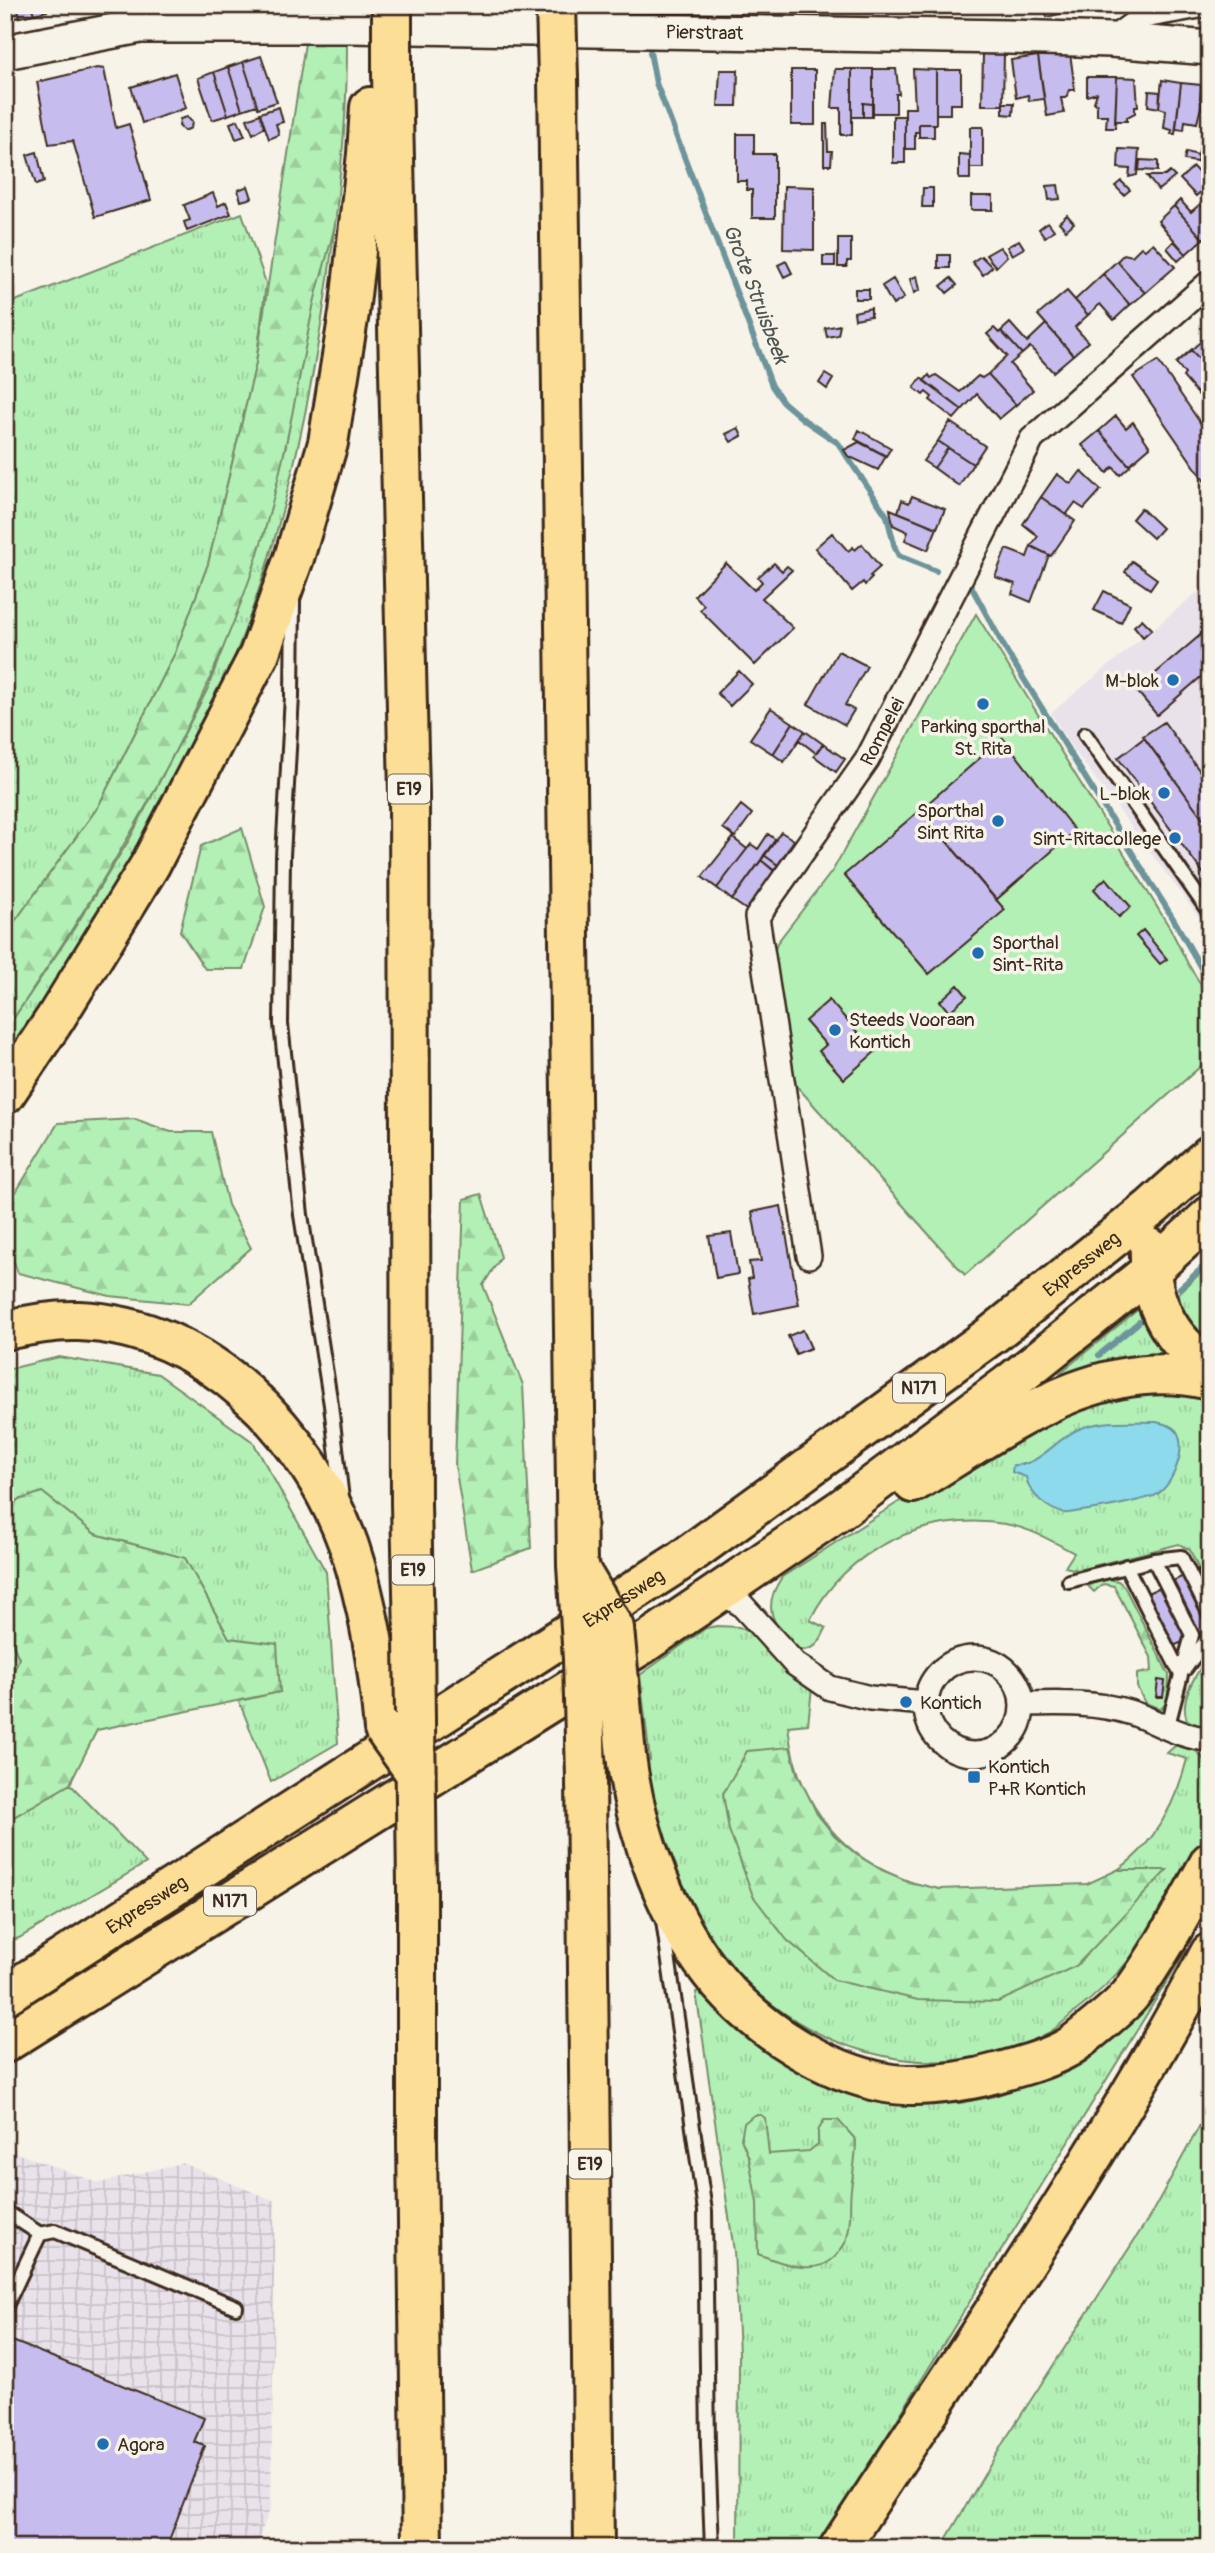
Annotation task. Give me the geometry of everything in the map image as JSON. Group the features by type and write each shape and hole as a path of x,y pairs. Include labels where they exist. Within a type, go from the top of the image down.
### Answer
{"highway":[{"path":"5,1094 55,1019 150,865 259,656 294,558 328,443 347,326 368,154 382,74 375,5"},
{"name":"E19","path":"392,5 382,74 409,793 411,1504 416,1774 422,2548"},
{"name":"E19","path":"556,5 577,1565 586,1779 594,2548"},
{"name":"Expressweg","path":"5,1996 680,1562 993,1334 1152,1207 1210,1155"},
{"path":"1152,1207 1149,1272 1163,1316 1189,1352 1210,1366"},
{"name":"N171","path":"5,2043 643,1644 840,1510 1010,1383 1149,1272 1210,1216"},
{"path":"5,1330 47,1322 79,1321 111,1324 142,1332 173,1344 217,1368 256,1399 293,1443 326,1497 348,1544 363,1593 377,1660 384,1729 416,1774"},
{"path":"840,1510 879,1503 1033,1410 1079,1389 1140,1375 1180,1375 1210,1380"},
{"path":"680,1562 720,1592"},
{"path":"577,1565 614,1628 626,1756 640,1827 656,1874 690,1941 720,1984 757,2018 793,2045 835,2068 888,2084 953,2084 1019,2067 1073,2045 1130,1996 1210,1862"},
{"path":"5,1966 116,1909 178,1884"},
{"path":"839,2548 1090,2162 1141,2078 1210,1953"}],"street":[{"path":"1111,40 1144,16 1205,5"},
{"name":"Pierstraat","path":"5,52 140,26 376,27 1111,40 1210,48"},
{"name":"Rompelei","path":"809,1256 757,917 867,760 1032,439 1210,282"},
{"path":"720,1592 741,1604 795,1664 830,1688 870,1698 925,1703"},
{"path":"975,1657 991,1660 1006,1668 1019,1685 1023,1704 1017,1729 1006,1742 992,1751 975,1755 960,1753 945,1745 935,1735 927,1720 925,1703 935,1676 951,1662 975,1657"},
{"path":"1023,1704 1072,1703 1132,1713 1205,1744"}],"lane":[{"path":"294,558 292,696 283,856 281,1024 302,1215 331,1405 348,1544"},
{"path":"1085,734 1209,912"},
{"path":"1069,1581 1154,1560 1181,1557 1210,1615"},
{"path":"1154,1560 1192,1635 1167,1729"},
{"path":"1126,1566 1181,1675"},
{"path":"1181,1675 1210,1635"},
{"path":"656,1874 705,2211 712,2548"},
{"path":"5,2214 40,2234 55,2231 236,2307"},
{"path":"5,2308 40,2234"}],"shaded area":[{"name":"Sint-Ritacollege","path":"1210,582 1210,932 1070,745 1051,713"},
{"path":"5,2151 99,2183 182,2163 275,2201 271,2507 255,2548 5,2548"}],"green space":[{"path":"724,5 982,5 983,10"},
{"path":"305,43 347,44 343,148 335,224 314,301 286,443 262,540 229,634 174,753 111,866 5,1031 5,935 98,807 175,653 208,564 256,363"},
{"path":"242,213 266,283 256,363 208,564 175,653 98,807 5,935 5,305"},
{"path":"335,224 315,363 301,432 266,569 243,636 216,701 166,802 99,913 5,1058 5,1031 129,840 207,690 252,571 285,449 316,290"},
{"name":"Sporthal Sint-Rita","path":"976,614 1170,928 1210,999 1210,1058 965,1275 794,1083 771,963 777,943 833,870"},
{"path":"242,828 265,907 244,969 205,969 180,931 201,846"},
{"path":"135,1119 171,1132 211,1132 228,1205 251,1248 188,1304 110,1296 18,1273 5,1238 5,1210 58,1123"},
{"path":"481,1194 501,1257 483,1285 523,1385 531,1548 472,1570 455,1465 464,1199"},
{"path":"1210,1264 1210,1342 1185,1314 1179,1293"},
{"path":"1141,1307 1151,1332 1165,1354 1114,1359 1060,1375 1060,1373"},
{"path":"59,1357 158,1374 253,1442 326,1572 338,1743 271,1782 239,1701 280,1692 229,1638 185,1558 95,1534 42,1492 16,1501 5,1546 5,1370"},
{"path":"1210,1388 1210,1594 1190,1550 1179,1544 1078,1570 1065,1567 1074,1553 1041,1536 1014,1526 976,1521 918,1530 891,1540 867,1555 844,1573 825,1595 810,1620 826,1628 812,1648 796,1650 776,1624 772,1616 772,1598 782,1577 925,1485 1101,1391"},
{"path":"42,1492 95,1534 185,1558 229,1638 277,1644 280,1692 97,1730 70,1784 5,1822 5,1696 19,1658 5,1627 5,1546 16,1501"},
{"path":"1107,1579 1118,1581 1124,1586 1169,1675 1168,1701 1161,1709 1145,1703 1137,1687 1137,1674 1152,1671 1151,1657 1114,1586 1103,1584 1094,1592 1087,1585"},
{"path":"5,1627 19,1658 5,1696"},
{"path":"739,1627 749,1632 780,1665 812,1688 808,1724 788,1726 799,1775 809,1797 837,1836 875,1866 898,1877 929,1887 955,1890 1082,1885 1108,1876 1140,1851 1164,1817 1174,1798 1187,1759 1167,1753 1182,1744 1196,1751 1207,1767 1211,1821 1206,1842 1161,1917 1121,1969 1089,2000 1049,2032 1002,2052 957,2060 911,2060 866,2052 823,2036 783,2013 747,1983 717,1948 691,1905 672,1859 657,1811 645,1762 650,1760 640,1675 706,1628"},
{"path":"1210,1653 1210,1729 1187,1720 1185,1702 1191,1685"},
{"path":"790,1747 797,1773 817,1814 834,1835 857,1855 910,1882 939,1889 1087,1884 1117,1870 1167,1870 1076,1966 998,2002 918,2000 834,1980 787,1940 753,1896 729,1830 723,1794 747,1751"},
{"path":"70,1784 146,1863 19,1938 5,1942 5,1822"},
{"path":"1184,1947 1187,1949 818,2548 738,2548 739,2353 734,2251 696,1992 702,1991 777,2060 829,2083 917,2104 960,2103 995,2096 1038,2081 1072,2061"},
{"path":"1210,2107 1210,2548 941,2548 1003,2443 1150,2216"},
{"path":"754,2115 765,2118 769,2154 809,2151 818,2144 818,2131 824,2120 838,2120 856,2140 846,2240 839,2252 822,2265 801,2267 758,2254 757,2203 749,2158 741,2139 744,2123"}],"water":[{"path":"1117,1422 1156,1422 1175,1430 1179,1436 1180,1452 1171,1479 1154,1496 1109,1507 1071,1513 1059,1512 1035,1495 1026,1477 1012,1472 1013,1465 1031,1462 1079,1429"}],"building":[{"path":"5,5 17,5 20,17 6,20"},
{"path":"17,5 31,5 34,14 20,17"},
{"path":"31,5 45,5 47,11 34,14"},
{"path":"1025,5 1044,5 1045,8 1027,12"},
{"path":"1044,5 1061,5 1063,13 1047,17"},
{"path":"1061,5 1079,5 1080,10 1063,13"},
{"path":"983,52 1004,53 1003,105 982,105"},
{"path":"1070,53 1075,90 1069,90 1066,98 1061,98 1064,113 1047,116 1038,56"},
{"path":"261,56 277,102 258,108 243,62"},
{"path":"1038,56 1044,99 1029,101 1028,95 1016,98 1011,60"},
{"path":"243,62 257,105 242,110 228,67"},
{"path":"228,67 242,110 228,115 214,72"},
{"path":"97,68 104,69 116,128 129,124 151,200 95,217 73,141 49,144 37,82"},
{"path":"835,69 852,69 852,135 841,135 841,108 832,108"},
{"path":"852,69 873,69 873,104 863,103 863,117 852,117"},
{"path":"873,69 896,69 899,94 896,94 896,113 873,113"},
{"path":"913,69 936,70 936,124 919,124 919,132 915,132 915,149 905,149 905,108 915,108"},
{"path":"720,70 738,70 737,106 718,106"},
{"path":"791,70 815,70 815,125 791,125"},
{"path":"936,70 961,70 961,104 950,104 950,114 936,114"},
{"path":"214,72 228,115 212,120 198,78"},
{"path":"175,73 186,108 142,123 131,87"},
{"path":"1087,77 1117,77 1115,128 1106,128 1107,115 1097,115 1097,105 1094,102 1097,93 1087,96"},
{"path":"1117,77 1136,78 1138,107 1135,107 1135,113 1127,117 1127,121 1115,121"},
{"path":"1162,80 1181,83 1175,134 1164,128 1166,110 1159,108"},
{"path":"1181,83 1201,85 1202,103 1197,123 1185,121 1184,130 1176,129"},
{"path":"1149,91 1160,92 1159,108 1148,106"},
{"path":"863,103 872,104 872,117 863,117"},
{"path":"1003,103 1014,103 1013,115 1003,114"},
{"path":"279,107 283,122 276,124 279,135 269,139 260,113"},
{"path":"260,114 264,127 253,134 247,119"},
{"path":"893,116 905,116 905,163 893,163"},
{"path":"187,117 192,122 191,128 184,131 179,126 180,119"},
{"path":"238,120 245,136 236,139 230,123"},
{"path":"824,124 827,124 828,151 832,151 831,165 824,165"},
{"path":"919,124 934,124 934,137 919,137"},
{"path":"970,127 983,127 983,168 970,168"},
{"path":"737,134 754,134 754,154 775,154 775,218 752,218 752,190 747,190 747,181 737,181"},
{"path":"1201,140 1210,142 1210,160 1197,162"},
{"path":"1119,149 1139,150 1137,175 1129,177 1130,169 1118,168"},
{"path":"37,152 44,182 36,185 27,155"},
{"path":"1186,152 1198,155 1197,162 1184,160"},
{"path":"959,154 970,155 970,179 959,179"},
{"path":"1140,160 1158,161 1158,171 1139,170"},
{"path":"1193,167 1209,184 1196,196 1180,179"},
{"path":"1170,172 1175,177 1158,190 1147,176 1165,176"},
{"path":"1121,181 1130,190 1124,195 1115,186"},
{"path":"1058,185 1060,199 1049,200 1047,186"},
{"path":"248,186 252,198 241,201 238,190"},
{"path":"784,186 814,187 814,250 783,249"},
{"path":"923,188 933,188 933,207 922,207"},
{"path":"213,193 218,206 226,202 231,214 187,231 184,222 190,220 184,205"},
{"path":"971,196 993,196 993,210 971,210"},
{"path":"1180,200 1191,212 1200,204 1210,214 1210,233 1203,239 1174,206"},
{"path":"1174,206 1203,239 1186,254 1158,221"},
{"path":"1067,215 1074,223 1066,230 1059,222"},
{"path":"1048,222 1054,230 1045,237 1039,229"},
{"path":"838,239 851,239 851,261 847,261 847,267 838,267"},
{"path":"1019,240 1024,248 1012,255 1007,247"},
{"path":"1174,241 1186,254 1178,261 1167,248"},
{"path":"1153,243 1175,267 1145,293 1117,261 1124,254 1132,256 1141,247 1145,250"},
{"path":"1000,247 1007,256 996,267 986,255"},
{"path":"938,255 950,255 950,268 938,268"},
{"path":"823,256 835,256 835,266 823,266"},
{"path":"981,256 992,267 983,275 972,262"},
{"path":"786,261 792,273 784,277 778,265"},
{"path":"1117,261 1145,293 1130,305 1103,274"},
{"path":"1103,274 1130,305 1114,320 1100,304 1088,315 1075,300"},
{"path":"917,276 920,290 914,293 910,279"},
{"path":"951,278 957,285 947,293 941,286"},
{"path":"893,279 904,298 893,305 882,286"},
{"path":"855,289 869,289 869,299 855,299"},
{"path":"1067,291 1088,315 1075,327 1088,342 1073,355 1038,315"},
{"path":"871,308 871,316 855,319 854,312"},
{"path":"1010,323 1027,342 1046,324 1073,355 1053,372 1030,347 1022,354 1001,331"},
{"path":"840,325 838,335 827,337 825,328"},
{"path":"994,328 999,333 1001,331 1022,354 1010,364 1033,390 1016,405 988,374 1007,356 987,334"},
{"path":"1207,336 1210,339 1210,370 1191,350"},
{"path":"1191,350 1210,370 1210,408 1183,377 1185,374 1176,363"},
{"path":"1158,361 1210,437 1210,489 1133,377"},
{"path":"825,374 833,379 827,389 819,383"},
{"path":"988,374 1016,405 999,419 977,394 962,410 924,381 929,375 931,378 936,375 960,392 978,376 982,378"},
{"path":"921,378 962,410 954,419 930,400 932,397 926,392 923,395 914,388"},
{"path":"1116,416 1126,428 1133,422 1150,447 1129,465 1099,431"},
{"path":"950,422 985,446 973,464 938,441"},
{"path":"738,428 742,436 731,442 726,434"},
{"path":"859,430 891,448 886,456 855,439"},
{"path":"1099,431 1130,466 1120,475 1113,467 1107,473 1082,445"},
{"path":"938,441 948,448 934,468 923,461"},
{"path":"859,442 886,456 878,470 848,456 844,450"},
{"path":"948,448 973,464 959,486 934,468"},
{"path":"1081,471 1101,490 1084,509 1075,503 1066,515 1041,497 1057,474 1071,484"},
{"path":"912,496 945,509 937,528 898,512 902,500 909,503"},
{"path":"1041,497 1075,521 1051,556 1031,546 1038,536 1023,524"},
{"path":"1141,508 1162,528 1153,538 1132,519"},
{"path":"890,509 937,528 928,550 905,540 908,532 893,525"},
{"path":"832,533 848,551 853,547 855,550 862,544 880,567 865,585 863,582 852,591 815,548"},
{"path":"1031,546 1049,555 1031,602 1012,594 1015,584 995,577 1006,549 1027,557"},
{"path":"1132,561 1157,579 1150,589 1125,572"},
{"path":"726,563 754,590 762,582 758,577 774,563 782,571 787,566 792,570 762,598 793,628 755,665 700,610 704,605 694,596"},
{"path":"1104,591 1130,604 1121,623 1094,610"},
{"path":"1142,619 1152,629 1143,637 1134,626"},
{"name":"M-blok","path":"1204,632 1210,639 1210,669 1157,715 1136,690"},
{"path":"838,651 867,666 845,705 854,710 845,725 808,704"},
{"path":"739,671 752,684 730,706 717,693"},
{"path":"771,708 793,723 773,754 750,739"},
{"path":"1164,722 1210,785 1210,828 1143,736"},
{"path":"793,723 805,731 784,762 773,754"},
{"path":"805,731 823,744 816,753 799,740"},
{"name":"Sporthal Sint Rita","path":"1003,738 1075,831 996,900 920,810"},
{"name":"L-blok","path":"1144,738 1210,828 1210,874 1206,877 1118,758"},
{"path":"823,744 845,759 836,772 814,756"},
{"path":"741,805 752,814 735,837 723,828"},
{"path":"920,810 1005,910 929,974 844,875"},
{"path":"781,832 794,840 778,865 764,855"},
{"path":"768,834 776,840 732,900 717,888 751,844 758,849"},
{"path":"733,838 747,849 717,888 702,877"},
{"path":"764,855 778,865 774,871 761,860"},
{"path":"761,860 777,873 748,911 732,900"},
{"path":"1106,878 1131,907 1119,917 1094,889"},
{"path":"1143,930 1167,959 1160,964 1136,936"},
{"path":"958,985 967,996 949,1012 940,1001"},
{"name":"Steeds Vooraan Kontich","path":"829,1000 875,1052 844,1079 819,1051 826,1045 805,1021"},
{"path":"781,1206 799,1305 754,1314 748,1279 752,1278 749,1262 761,1261 752,1212"},
{"path":"731,1233 738,1274 716,1278 709,1236"},
{"path":"803,1330 811,1348 796,1354 788,1336"},
{"path":"1198,1569 1210,1596 1210,1630 1162,1651 1137,1598"},
{"path":"1158,1680 1165,1681 1163,1697 1156,1697"},
{"name":"Agora","path":"5,2338 204,2418 194,2442 205,2446 166,2548 5,2548"}],"waterway":[{"name":"Grote Struisbeek","path":"649,5 649,11"},
{"name":"Grote Struisbeek","path":"650,52 656,83 772,386 783,402 838,443 887,516 899,556 936,571"},
{"name":"Grote Struisbeek","path":"971,586 1007,652 1174,920 1210,984"},
{"path":"1180,1288 1210,1261"},
{"path":"1099,1355 1139,1322"}],"place":[{"name":"M-blok","path":"1173,680"},
{"name":"Parking sporthal St. Rita","path":"983,704"},
{"name":"L-blok","path":"1164,793"},
{"name":"Sporthal Sint Rita","path":"998,821"},
{"name":"Sint-Ritacollege","path":"1175,838"},
{"name":"Sporthal Sint-Rita","path":"978,953"},
{"name":"Steeds Vooraan Kontich","path":"835,1030"},
{"name":"Kontich","path":"906,1702"},
{"name":"Kontich P+R Kontich","path":"974,1777"},
{"name":"Agora","path":"103,2444"}]}
